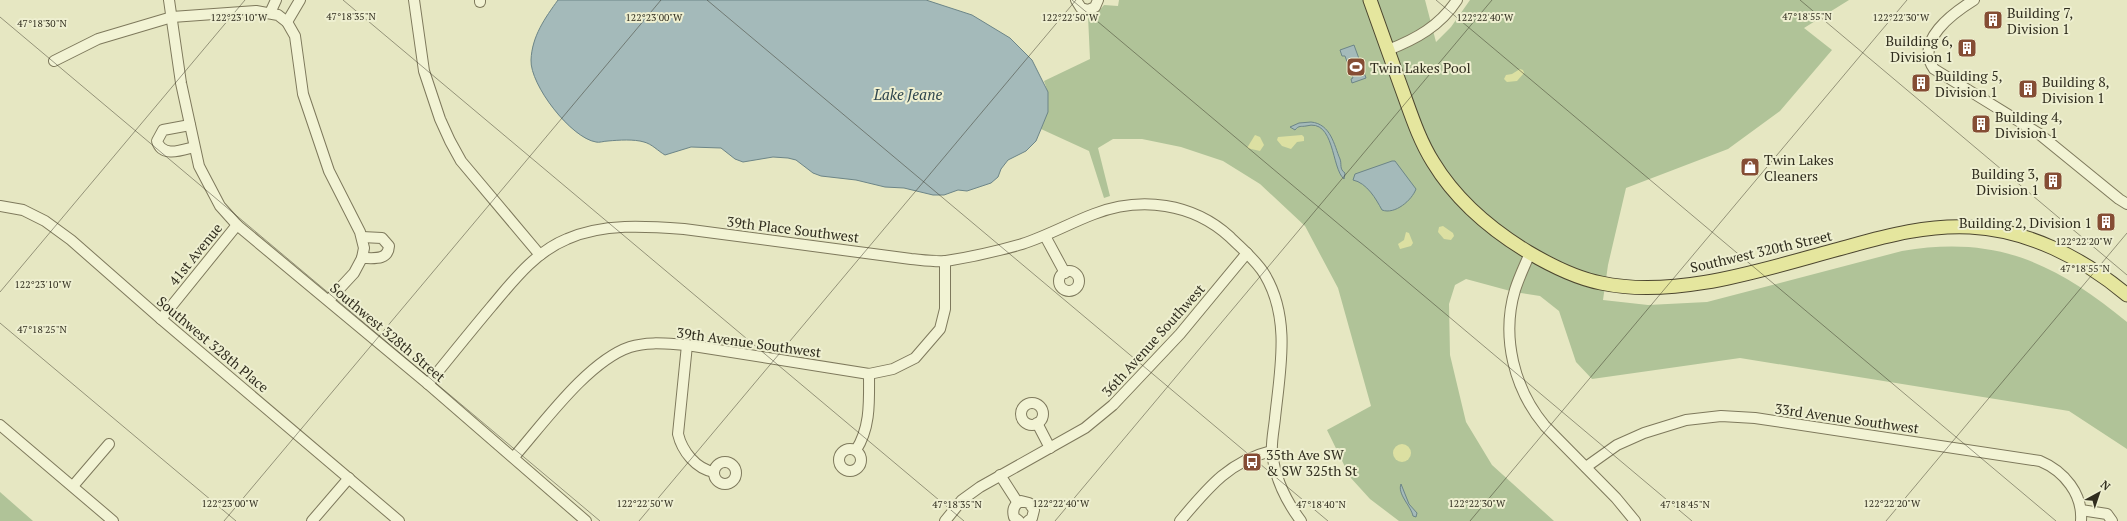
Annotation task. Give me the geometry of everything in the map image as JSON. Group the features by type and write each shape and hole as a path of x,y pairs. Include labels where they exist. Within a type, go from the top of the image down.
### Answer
{"main road":[{"name":"Southwest 320th Street","path":"1370,0 1418,132 1433,162 1444,179 1482,220 1507,239 1530,253 1585,279 1603,284 1650,288 1692,284 1752,272 1895,234 1935,228 1972,227 2010,234 2058,250 2102,274 2127,295"}],"street":[{"name":"Southwest 328th Street","path":"169,0 181,83 198,166 220,206 237,225 329,300 586,521"},
{"path":"274,14 276,0"},
{"path":"286,22 300,0"},
{"path":"414,0 424,71 440,119 461,161 540,255"},
{"path":"1076,0 1081,8 1088,10 1095,7 1098,0"},
{"path":"1388,50 1415,39 1439,23 1457,0"},
{"path":"1974,0 1948,19 1935,35 1929,46 1929,59 1937,72 2038,133 2118,199 2127,204"},
{"path":"54,61 98,39 172,17 256,12 274,14 286,22 295,36 303,94 328,171 362,238 364,248 362,258 354,273 329,300"},
{"path":"190,125 162,130 157,141 160,148 168,152 194,148"},
{"name":"39th Place Southwest","path":"428,384 519,275 540,255 567,238 610,228 648,226 684,229 911,259 945,261 1002,250 1045,236 1111,208 1139,204 1168,206 1195,213 1218,226 1265,274 1275,298 1281,322 1282,345 1272,451 1278,480 1291,507 1301,521"},
{"name":"Southwest 328th Place","path":"0,206 23,210 45,221 71,240 160,319 399,521"},
{"name":"41st Avenue","path":"160,319 237,225"},
{"path":"1045,236 1064,273"},
{"path":"362,238 382,238 389,246 387,254 381,258 362,258"},
{"path":"1530,253 1514,292 1509,337 1512,361 1521,388 1537,416 1616,498 1635,521"},
{"name":"36th Avenue Southwest","path":"944,521 962,500 1000,475 1085,428 1113,405 1180,334 1247,254"},
{"name":"39th Avenue Southwest","path":"514,458 585,376 609,357 631,347 645,344 687,345 869,374 893,369 909,362 924,350 942,324 945,309 945,261"},
{"path":"687,345 678,426 679,438 684,451 692,459 707,471 714,472"},
{"path":"856,450 864,436 868,418 869,374"},
{"name":"33rd Avenue Southwest","path":"1586,467 1617,445 1657,428 1703,418 1749,418 2040,462 2056,471 2070,484 2076,494 2081,517"},
{"path":"1037,423 1050,448"},
{"path":"0,425 113,521"},
{"path":"73,486 109,444"},
{"path":"1180,521 1225,472 1253,455 1272,451"},
{"path":"1000,475 1018,503"},
{"path":"312,521 349,478"},
{"path":"1019,521 1013,513 1015,506 1018,503 1025,502 1032,506 1033,514 1028,521"},
{"path":"2081,517 2107,514 2112,521"}],"shaded area":[{"path":"1119,0 1425,0 1436,42 1451,27 1470,0 1849,0 1804,28 1832,50 1780,111 1728,149 1626,188 1608,265 1603,300 1648,305 1707,302 1902,251 1936,247 1967,247 1996,251 2023,258 2049,269 2075,284 2101,301 2127,322 2127,449 2069,411 1740,358 1592,379 1576,362 1559,311 1540,296 1514,292 1466,279 1455,285 1449,304 1450,355 1466,422 1492,465 1554,521 1399,521 1370,499 1350,477 1327,430 1371,406 1338,288 1305,226 1260,184 1223,161 1181,147 1142,139 1113,139 1098,148 1110,196 1104,198 1089,151 1041,129 1048,105 1044,81 1090,59 1088,16 1097,13 1104,5 1118,6"},
{"path":"0,492 33,521 0,521"}],"sand":[{"path":"1520,69 1523,70 1524,73 1517,81 1507,82 1504,79 1506,75 1512,74"},
{"path":"1255,135 1260,137 1264,145 1260,151 1247,148"},
{"path":"1302,135 1304,137 1304,141 1297,142 1291,149 1282,146 1277,140 1278,137"},
{"path":"1443,226 1453,233 1454,236 1451,240 1444,239 1438,232 1439,227"},
{"path":"1406,232 1409,233 1413,243 1411,246 1400,249 1398,244 1404,240"},
{"path":"1402,444 1408,447 1411,453 1408,459 1402,462 1396,459 1393,453 1396,447"}],"water":[{"name":"Lake Jeane","path":"558,0 926,0 972,15 1010,38 1032,60 1048,92 1048,112 1036,141 1026,151 1008,160 1001,169 998,177 991,183 967,191 958,190 944,195 933,195 904,188 885,187 856,180 821,176 813,173 796,160 788,158 773,157 743,162 735,159 721,148 691,147 665,155 650,144 640,141 622,140 596,142 575,131 564,121 545,96 532,71 531,60 534,43 540,28"},
{"name":"Twin Lakes Pool","path":"1354,45 1366,78 1352,83 1351,79 1353,78 1345,56 1342,56 1340,50"},
{"path":"1311,122 1323,127 1331,136 1340,159 1341,168 1345,173 1344,179 1340,173 1331,145 1322,129 1315,126 1300,126 1295,130 1290,127 1299,123"},
{"path":"1395,161 1416,189 1411,198 1402,206 1387,211 1382,210 1374,196 1363,184 1353,180 1355,174"},
{"path":"1401,484 1409,504 1417,513 1416,517 1413,516 1401,492"}],"place":[{"name":"Building 7, Division 1","path":"1993,20"},
{"name":"Building 6, Division 1","path":"1967,48"},
{"name":"Twin Lakes Pool","path":"1356,67"},
{"name":"Building 5, Division 1","path":"1921,83"},
{"name":"Building 8, Division 1","path":"2028,89"},
{"name":"Building 4, Division 1","path":"1981,124"},
{"name":"Twin Lakes Cleaners","path":"1750,167"},
{"name":"Building 3, Division 1","path":"2053,181"},
{"name":"Building 2, Division 1","path":"2106,222"},
{"name":"35th Ave SW & SW 325th St","path":"1252,462"}]}
